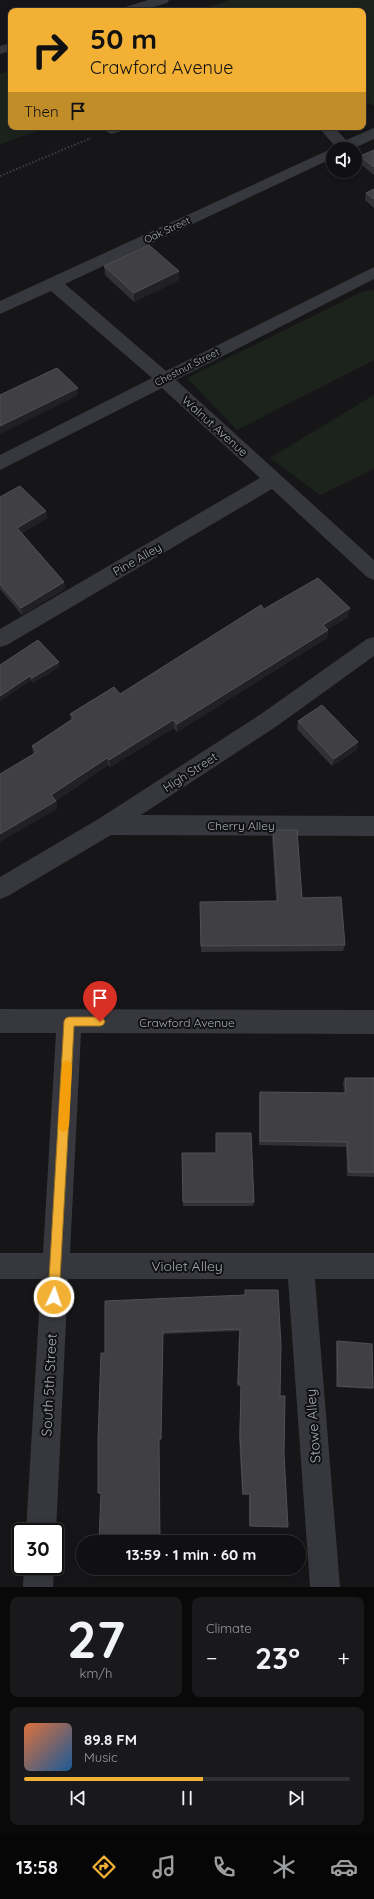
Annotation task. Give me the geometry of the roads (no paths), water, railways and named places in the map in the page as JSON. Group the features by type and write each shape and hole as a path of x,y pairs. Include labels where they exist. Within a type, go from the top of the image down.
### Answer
{"street":[{"path":"137,8 162,0"},
{"path":"328,130 335,142"},
{"name":"Oak Street","path":"354,142 374,133"},
{"name":"Oak Street","path":"0,308 326,155"},
{"name":"Chestnut Street","path":"0,463 374,272"},
{"name":"Walnut Avenue","path":"53,283 164,379 374,572"},
{"name":"Pine Alley","path":"0,639 274,479"},
{"name":"High Street","path":"0,890 108,824 269,720 374,645"},
{"name":"Cherry Alley","path":"108,824 374,826"},
{"name":"Crawford Avenue","path":"0,1021 374,1022"},
{"name":"South 5th Street","path":"41,1523 69,1021"},
{"name":"Violet Alley","path":"0,1266 374,1266"},
{"name":"Stowe Alley","path":"300,1266 325,1587"},
{"path":"38,1587 39,1575"}]}
